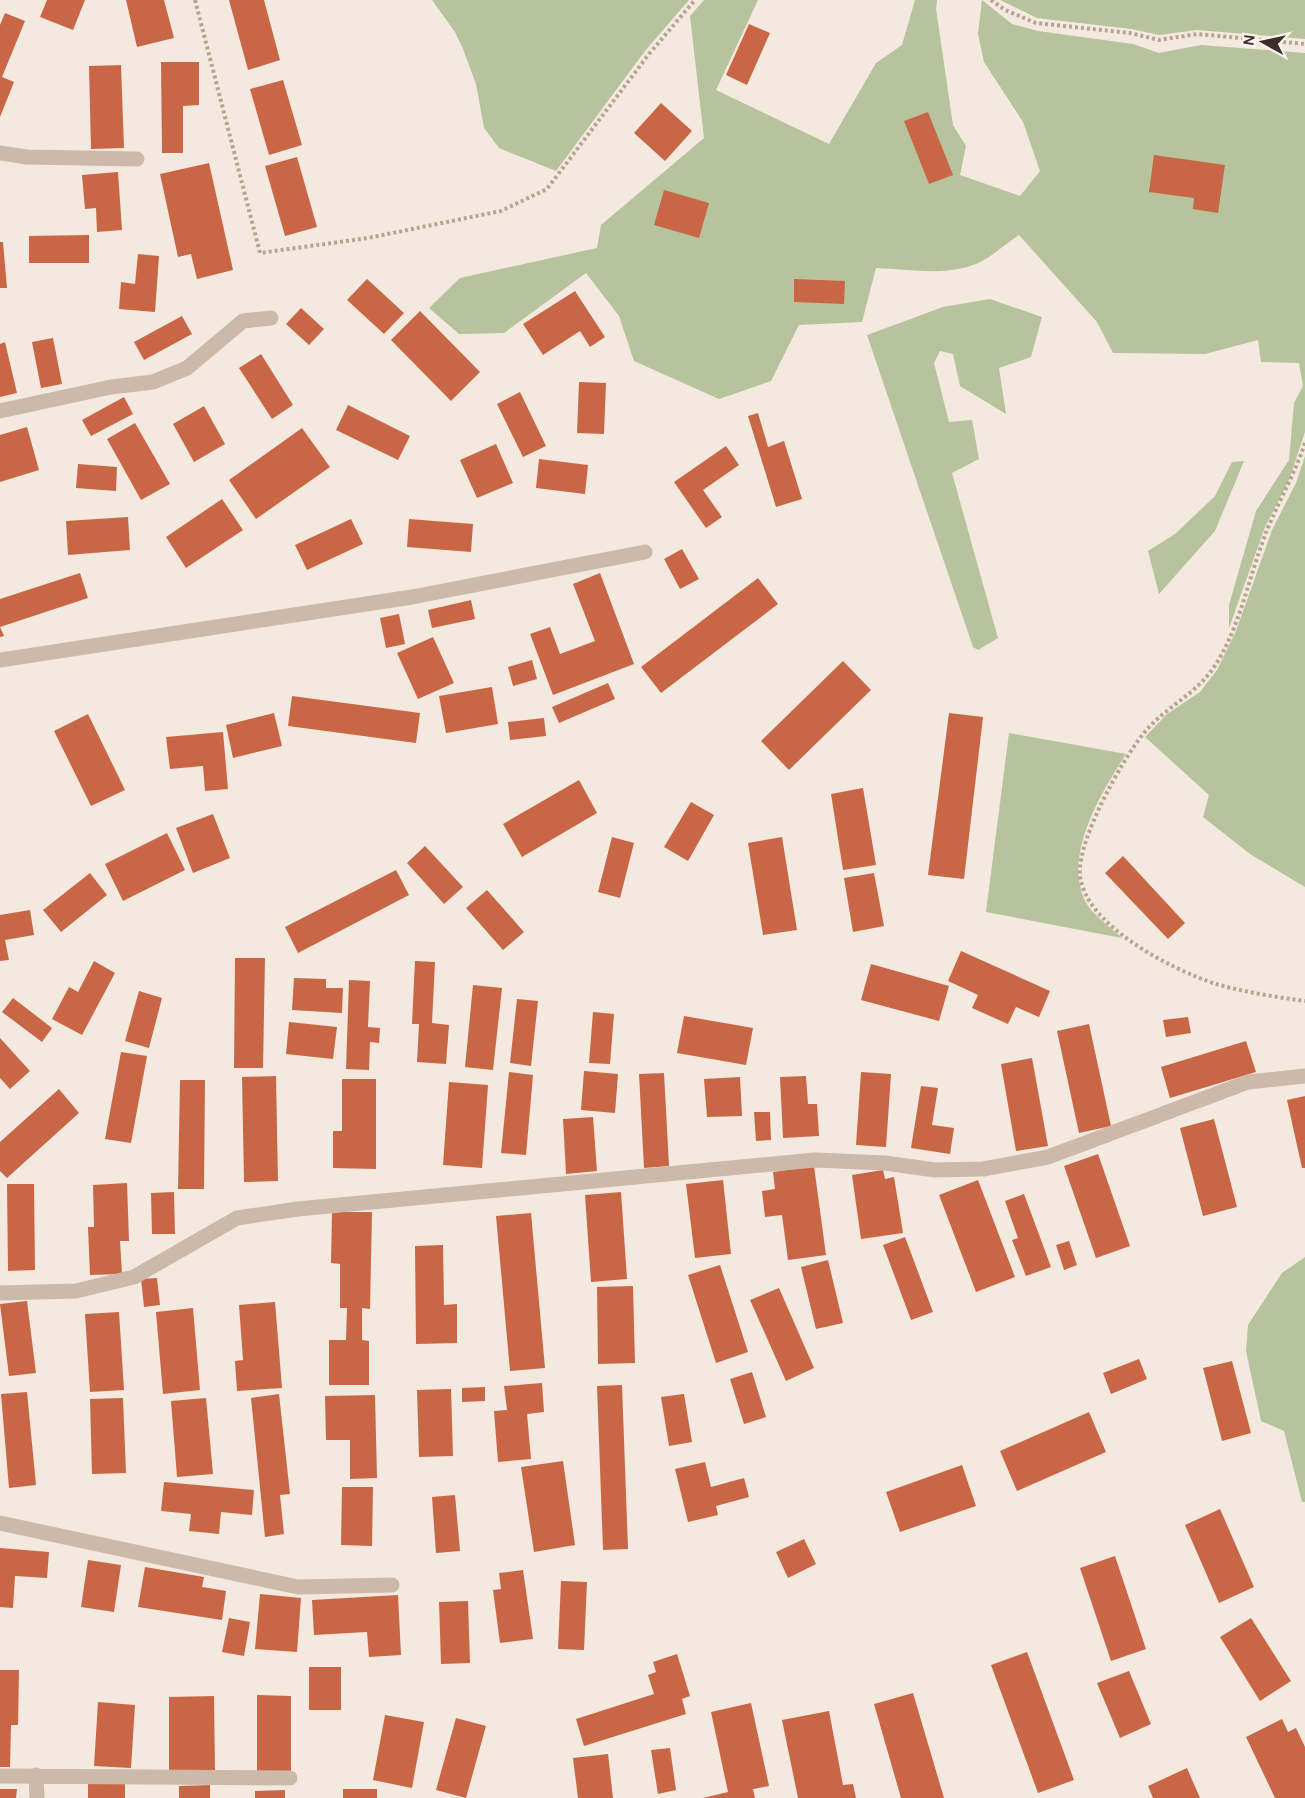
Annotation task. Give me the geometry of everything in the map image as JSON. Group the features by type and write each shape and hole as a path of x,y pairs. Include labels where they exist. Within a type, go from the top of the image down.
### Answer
{"street":[{"path":"0,153 27,158 137,159"},
{"path":"0,411 111,387 153,382 187,368 243,321 271,318"},
{"path":"0,660 412,597 645,552"},
{"path":"0,1293 76,1292 134,1277 237,1218 298,1209 815,1160 885,1163 935,1170 982,1169 1048,1157 1248,1082 1305,1076"},
{"path":"0,1523 298,1587 392,1585"},
{"path":"36,1775 37,1798"},
{"path":"0,1776 290,1778"}],"path":[{"path":"195,0 260,253 368,238 501,211 547,189 649,54 695,0"},
{"path":"991,0 1005,10 1036,23 1130,33 1159,40 1197,34 1305,44"},
{"path":"1305,443 1291,481 1268,529 1232,629 1213,668 1197,688 1164,711 1142,735 1097,816 1083,850 1080,874 1087,898 1106,920 1138,946 1170,965 1216,984 1305,1001"}],"green space":[{"path":"432,0 689,0 645,51 556,171 499,148 484,128 476,84 463,49 455,32"},
{"path":"704,0 758,0 716,90 829,144 876,63 902,45 915,0 937,0 936,9 953,125 966,146 960,175 1020,196 1040,171 1023,122 984,62 978,34 982,0 1012,24 1038,31 1133,44 1159,53 1201,45 1305,53 1305,432 1289,480 1265,527 1229,628 1229,605 1256,511 1289,460 1294,403 1303,386 1299,363 1261,362 1258,340 1205,354 1113,353 1097,322 1019,235 989,257 963,268 934,271 876,268 862,322 799,325 771,381 719,399 634,361 619,316 586,273 504,333 459,334 429,308 460,278 597,248 601,225 704,138 690,16"},
{"path":"1000,0 1305,0 1305,39 1197,30 1159,35 1131,29 1037,18"},
{"path":"990,299 1042,317 1031,357 999,368 1006,414 960,386 953,354 940,351 934,363 949,422 972,420 979,459 952,473 998,638 978,650 973,647 867,335 943,307"},
{"path":"1305,456 1305,887 1250,854 1203,817 1209,795 1145,737 1167,714 1200,692 1217,670 1236,631 1272,530 1296,483"},
{"path":"1244,461 1215,531 1159,594 1148,551 1175,534 1215,496 1232,462"},
{"path":"1009,733 1126,754 1106,786 1088,823 1079,862 1079,881 1087,905 1122,938 986,912"},
{"path":"1305,1257 1305,1502 1302,1502 1284,1431 1261,1421 1246,1351 1248,1325 1282,1273"}],"building":[{"path":"47,0 85,0 73,30 40,17"},
{"path":"126,0 164,0 174,38 137,47"},
{"path":"229,0 264,0 280,60 248,70"},
{"path":"5,13 25,21 2,77 14,82 0,117 0,25"},
{"path":"749,24 770,33 747,85 726,75"},
{"path":"161,62 199,62 199,105 183,106 183,153 162,153"},
{"path":"121,65 124,148 91,149 89,66"},
{"path":"283,80 302,145 269,155 250,89"},
{"path":"661,103 692,131 665,161 634,133"},
{"path":"928,112 953,175 929,184 904,121"},
{"path":"1154,155 1225,165 1218,213 1193,209 1194,198 1149,192"},
{"path":"297,157 317,227 285,236 265,166"},
{"path":"209,163 233,270 197,279 191,254 178,257 160,174"},
{"path":"118,172 122,230 97,232 96,208 85,209 82,175"},
{"path":"664,190 709,203 699,238 654,225"},
{"path":"89,235 89,263 29,263 29,236"},
{"path":"0,242 3,242 7,288 0,288"},
{"path":"138,254 159,256 155,312 119,309 121,282 135,284"},
{"path":"367,279 404,313 384,334 347,300"},
{"path":"794,279 845,281 844,304 794,302"},
{"path":"575,291 605,337 590,347 580,331 543,355 523,324"},
{"path":"301,308 324,329 309,345 286,324"},
{"path":"420,311 480,372 451,401 391,340"},
{"path":"182,316 192,334 144,360 134,342"},
{"path":"53,338 62,384 41,388 32,342"},
{"path":"5,342 17,393 0,397 0,344"},
{"path":"261,354 293,405 272,419 239,368"},
{"path":"579,382 606,383 604,434 577,433"},
{"path":"520,392 546,446 523,457 497,404"},
{"path":"124,397 133,414 91,436 82,420"},
{"path":"348,405 410,436 398,460 336,430"},
{"path":"204,406 225,444 194,462 173,424"},
{"path":"758,413 768,447 784,441 802,499 776,507 748,416"},
{"path":"135,423 170,484 141,500 107,439"},
{"path":"27,427 39,470 0,482 0,435"},
{"path":"302,428 330,467 256,519 229,480"},
{"path":"496,444 513,483 477,498 460,460"},
{"path":"726,446 739,465 703,490 722,517 706,528 674,482"},
{"path":"539,459 588,465 585,494 536,488"},
{"path":"78,464 117,467 116,491 76,488"},
{"path":"222,499 243,530 186,568 166,537"},
{"path":"128,517 130,550 68,555 66,521"},
{"path":"351,519 363,544 307,570 295,545"},
{"path":"409,519 473,524 471,552 407,547"},
{"path":"682,549 699,579 680,589 664,559"},
{"path":"80,573 88,598 0,627 0,599"},
{"path":"600,573 634,664 553,695 530,634 550,627 560,654 595,641 573,584"},
{"path":"758,578 778,604 661,693 641,667"},
{"path":"471,600 475,619 432,628 428,610"},
{"path":"399,614 405,644 386,648 380,618"},
{"path":"433,637 454,683 418,699 397,653"},
{"path":"532,660 537,679 513,686 508,667"},
{"path":"843,661 871,690 789,770 761,741"},
{"path":"608,683 615,699 559,723 552,707"},
{"path":"492,687 498,724 446,733 439,696"},
{"path":"292,696 420,713 416,743 288,726"},
{"path":"274,713 282,746 233,758 226,725"},
{"path":"949,713 983,717 964,879 928,875"},
{"path":"88,714 125,790 91,806 54,731"},
{"path":"544,718 546,736 510,740 508,722"},
{"path":"223,732 228,789 205,791 203,766 170,769 166,737"},
{"path":"579,780 597,813 522,857 503,824"},
{"path":"863,788 876,865 843,870 831,794"},
{"path":"691,802 714,815 688,861 664,847"},
{"path":"213,814 230,858 193,873 176,828"},
{"path":"167,833 185,870 123,901 105,864"},
{"path":"612,837 634,843 620,898 598,892"},
{"path":"782,837 797,930 763,935 748,843"},
{"path":"425,846 463,887 444,904 407,863"},
{"path":"1123,856 1185,923 1168,939 1105,873"},
{"path":"396,870 409,895 298,953 285,927"},
{"path":"90,873 107,895 61,932 43,910"},
{"path":"874,873 884,926 853,932 844,878"},
{"path":"487,890 524,932 503,950 466,908"},
{"path":"30,910 34,935 5,940 9,960 0,961 0,915"},
{"path":"961,951 1050,991 1039,1017 1016,1007 1008,1024 972,1008 978,995 948,981"},
{"path":"235,958 265,958 263,1068 234,1068"},
{"path":"94,961 115,973 82,1035 52,1019 69,987 78,992"},
{"path":"415,961 435,962 432,1023 449,1025 446,1064 417,1062 419,1024 412,1024"},
{"path":"871,964 949,986 939,1021 861,1000"},
{"path":"294,978 326,979 326,988 343,988 342,1013 292,1010"},
{"path":"349,980 370,981 368,1027 380,1028 379,1043 370,1042 369,1070 346,1069"},
{"path":"473,985 502,988 493,1070 465,1067"},
{"path":"139,991 162,998 149,1048 125,1041"},
{"path":"13,998 52,1028 42,1042 2,1012"},
{"path":"517,999 538,1001 531,1066 510,1063"},
{"path":"593,1012 614,1014 610,1064 589,1063"},
{"path":"684,1016 753,1028 746,1065 677,1053"},
{"path":"1188,1017 1191,1033 1166,1037 1163,1020"},
{"path":"289,1022 337,1027 333,1059 286,1054"},
{"path":"1089,1024 1111,1126 1079,1133 1057,1031"},
{"path":"0,1038 30,1071 10,1089 0,1078"},
{"path":"1246,1041 1256,1072 1170,1098 1161,1067"},
{"path":"121,1052 147,1056 131,1143 105,1139"},
{"path":"1032,1058 1048,1146 1016,1151 1001,1064"},
{"path":"584,1071 618,1074 615,1113 581,1110"},
{"path":"509,1072 533,1075 526,1155 501,1153"},
{"path":"861,1072 891,1074 886,1147 856,1145"},
{"path":"664,1073 669,1166 644,1168 639,1074"},
{"path":"276,1076 278,1181 244,1182 242,1077"},
{"path":"806,1076 808,1104 817,1104 819,1136 783,1138 780,1077"},
{"path":"740,1077 742,1116 707,1117 704,1079"},
{"path":"342,1079 376,1079 376,1169 333,1168 333,1131 342,1131"},
{"path":"180,1080 205,1080 204,1189 178,1189"},
{"path":"449,1082 488,1085 482,1168 443,1165"},
{"path":"921,1086 938,1088 932,1125 954,1128 950,1154 911,1148"},
{"path":"59,1089 79,1113 7,1178 0,1171 0,1142"},
{"path":"1305,1096 1305,1168 1302,1168 1287,1100"},
{"path":"754,1112 770,1112 771,1140 756,1141"},
{"path":"593,1117 597,1171 566,1174 563,1119"},
{"path":"1214,1119 1237,1207 1203,1216 1180,1128"},
{"path":"1098,1154 1130,1246 1096,1258 1064,1166"},
{"path":"814,1166 826,1255 788,1260 782,1215 765,1217 762,1191 775,1189 773,1172"},
{"path":"883,1170 885,1179 894,1177 903,1233 861,1239 852,1175"},
{"path":"723,1180 731,1254 695,1258 686,1184"},
{"path":"978,1180 1015,1277 976,1292 939,1195"},
{"path":"127,1183 129,1241 120,1241 122,1274 90,1275 88,1227 94,1227 93,1185"},
{"path":"7,1184 34,1184 35,1270 8,1271"},
{"path":"174,1192 175,1234 152,1234 151,1193"},
{"path":"621,1192 627,1279 591,1282 585,1195"},
{"path":"1024,1194 1051,1267 1026,1276 1012,1240 1018,1238 1005,1201"},
{"path":"332,1212 372,1212 370,1309 362,1308 362,1340 369,1341 369,1385 329,1385 329,1340 346,1340 347,1308 340,1308 340,1264 331,1263"},
{"path":"531,1213 545,1368 510,1371 496,1216"},
{"path":"905,1237 933,1312 911,1320 883,1245"},
{"path":"1069,1241 1077,1265 1064,1270 1056,1245"},
{"path":"443,1245 444,1305 457,1304 457,1343 416,1344 415,1246"},
{"path":"828,1260 843,1323 816,1329 801,1267"},
{"path":"720,1265 748,1352 716,1363 688,1275"},
{"path":"157,1278 160,1305 144,1307 141,1279"},
{"path":"633,1286 635,1363 598,1364 597,1287"},
{"path":"779,1288 814,1368 786,1381 750,1300"},
{"path":"27,1301 36,1373 9,1376 0,1304"},
{"path":"275,1302 282,1388 237,1391 235,1361 243,1360 239,1305"},
{"path":"193,1308 200,1390 163,1394 156,1312"},
{"path":"119,1312 124,1390 90,1392 85,1314"},
{"path":"1139,1359 1147,1379 1111,1394 1103,1373"},
{"path":"1232,1361 1251,1433 1222,1441 1203,1368"},
{"path":"752,1372 766,1417 744,1424 730,1379"},
{"path":"542,1383 544,1412 527,1414 531,1459 498,1462 494,1411 507,1410 504,1386"},
{"path":"622,1385 628,1549 603,1550 597,1386"},
{"path":"485,1387 485,1401 462,1402 462,1388"},
{"path":"451,1389 453,1456 419,1457 417,1390"},
{"path":"27,1392 36,1485 9,1488 1,1394"},
{"path":"279,1394 290,1494 280,1495 284,1534 265,1537 251,1398"},
{"path":"684,1394 692,1442 669,1446 661,1397"},
{"path":"375,1395 377,1478 350,1479 350,1440 326,1440 325,1396"},
{"path":"123,1398 126,1473 92,1474 90,1399"},
{"path":"206,1398 213,1474 177,1477 171,1401"},
{"path":"1089,1412 1106,1452 1017,1491 1000,1451"},
{"path":"563,1461 575,1545 534,1552 521,1467"},
{"path":"705,1462 711,1487 744,1478 749,1497 716,1506 718,1515 688,1522 675,1469"},
{"path":"962,1465 976,1506 900,1532 886,1492"},
{"path":"164,1482 254,1490 252,1515 221,1512 219,1534 189,1531 191,1514 161,1511"},
{"path":"342,1487 373,1487 372,1546 341,1545"},
{"path":"455,1495 460,1551 436,1553 432,1497"},
{"path":"1220,1509 1254,1587 1219,1603 1185,1525"},
{"path":"804,1539 816,1564 788,1578 776,1552"},
{"path":"0,1548 49,1552 47,1578 15,1576 13,1608 0,1607"},
{"path":"1115,1556 1146,1649 1111,1661 1080,1568"},
{"path":"88,1560 121,1565 114,1612 81,1607"},
{"path":"145,1567 204,1577 202,1587 226,1591 222,1620 138,1607"},
{"path":"523,1570 533,1639 500,1643 493,1590 501,1589 499,1573"},
{"path":"561,1581 587,1582 584,1650 558,1649"},
{"path":"260,1594 301,1598 297,1652 255,1649"},
{"path":"398,1595 401,1655 369,1657 367,1632 314,1635 312,1600"},
{"path":"468,1601 470,1663 441,1664 439,1602"},
{"path":"229,1618 250,1622 244,1656 222,1652"},
{"path":"1251,1618 1291,1681 1260,1701 1220,1637"},
{"path":"1027,1652 1074,1780 1038,1793 991,1665"},
{"path":"677,1654 690,1696 682,1699 686,1714 584,1746 576,1719 654,1694 648,1675 656,1672 653,1662"},
{"path":"309,1667 341,1667 341,1710 309,1710"},
{"path":"0,1670 19,1670 18,1725 11,1725 10,1767 0,1767"},
{"path":"1129,1671 1151,1724 1120,1738 1097,1683"},
{"path":"913,1693 944,1798 901,1798 874,1704"},
{"path":"257,1695 291,1696 291,1772 257,1771"},
{"path":"214,1696 215,1772 169,1772 169,1697"},
{"path":"98,1702 135,1705 131,1768 94,1766"},
{"path":"751,1703 769,1786 753,1789 755,1798 703,1798 728,1792 711,1712"},
{"path":"829,1711 843,1785 853,1784 856,1798 798,1798 782,1720"},
{"path":"385,1715 424,1722 412,1788 373,1780"},
{"path":"456,1718 486,1726 466,1798 436,1790"},
{"path":"1282,1719 1288,1732 1296,1728 1305,1747 1305,1798 1275,1798 1246,1737"},
{"path":"670,1748 676,1790 658,1794 651,1750"},
{"path":"608,1754 613,1798 578,1798 573,1758"},
{"path":"1187,1768 1200,1798 1153,1798 1148,1786"},
{"path":"88,1783 125,1783 125,1798 88,1798"},
{"path":"210,1785 210,1798 179,1798 179,1786"},
{"path":"0,1789 17,1789 16,1798 0,1798"},
{"path":"343,1789 377,1789 377,1798 343,1798"},
{"path":"285,1790 285,1798 255,1798 255,1791"}]}
